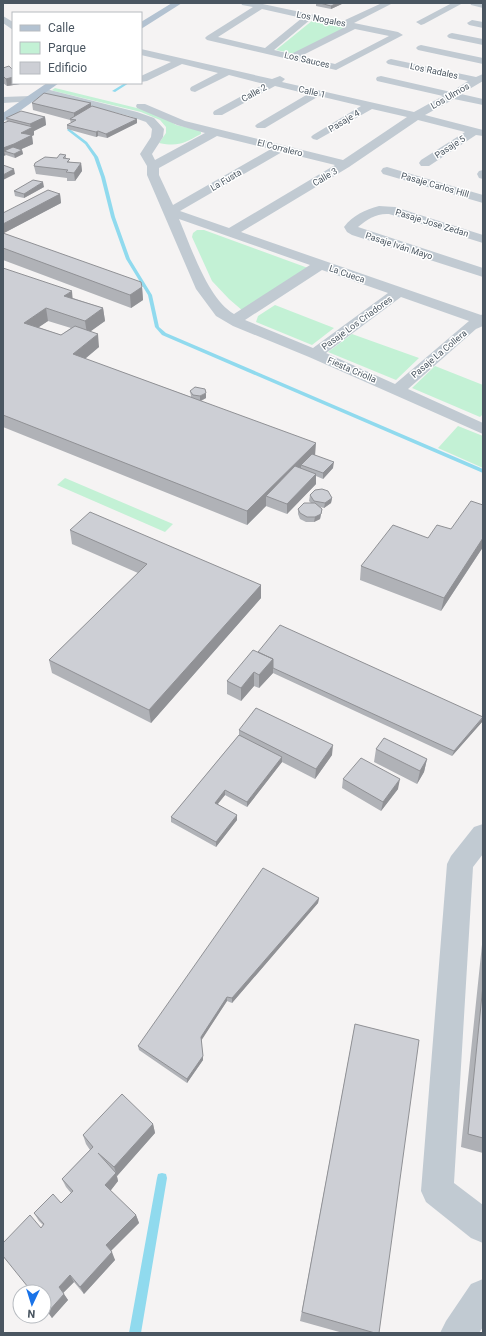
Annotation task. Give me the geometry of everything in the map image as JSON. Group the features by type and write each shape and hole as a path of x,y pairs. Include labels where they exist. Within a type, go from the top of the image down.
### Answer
{"main road":[{"path":"142,25 178,3"},
{"path":"3,118 53,84"}],"street":[{"name":"Los Nogales","path":"245,3 398,35"},
{"path":"344,24 389,3"},
{"path":"421,22 459,3"},
{"path":"474,3 483,4"},
{"name":"Los Sauces","path":"259,7 210,38 336,67 398,35"},
{"path":"267,51 308,17"},
{"path":"472,23 483,25"},
{"path":"292,57 354,26"},
{"path":"452,36 483,42"},
{"path":"421,48 483,61"},
{"name":"Calle 1","path":"142,52 371,105 478,132"},
{"path":"143,79 181,61"},
{"name":"Los Radales","path":"391,62 480,78"},
{"path":"195,89 228,72"},
{"name":"Calle 2","path":"218,113 290,74"},
{"name":"Los Ulmos","path":"416,116 480,78"},
{"path":"380,79 483,102"},
{"name":"El Corralero","path":"53,84 149,108 181,123 345,164"},
{"path":"42,91 133,114 150,120 158,129 157,137 146,154 153,166 153,175 202,289 228,317 320,265"},
{"path":"262,126 317,93"},
{"path":"3,100 31,99"},
{"name":"Pasaje 4","path":"317,137 371,105"},
{"name":"Calle 3","path":"230,233 345,164 416,116"},
{"path":"153,166 215,132"},
{"name":"Pasaje 5","path":"425,163 478,132"},
{"path":"153,143 170,147 186,147"},
{"name":"La Fusta","path":"170,212 281,148"},
{"name":"Pasaje Carlos Hill","path":"387,171 483,199"},
{"name":"Pasaje Iván Mayo","path":"382,209 374,211 352,225 352,229 357,232 483,273"},
{"name":"Pasaje Jose Zedan","path":"382,209 390,210 483,239"},
{"name":"La Cueca","path":"170,212 483,320"},
{"name":"La Cueca","path":"179,233 196,228 212,227"},
{"name":"Pasaje Los Criadores","path":"315,354 399,292"},
{"name":"Fiesta Criolla","path":"228,317 483,429"},
{"name":"Pasaje La Collera","path":"397,390 471,326 483,320"},
{"path":"483,835 460,864 437,1191 483,1226"},
{"path":"458,1333 483,1296"}],"green space":[{"path":"313,20 347,27 295,54 276,50"},
{"path":"55,88 145,110 167,119 176,125 198,130 201,134 190,140 177,144 172,145 159,143 166,133 166,127 160,120 141,112 52,90"},
{"path":"197,230 204,230 308,268 243,311 212,281 192,237 193,233"},
{"path":"275,305 334,328 312,345 256,322 258,316"},
{"path":"352,334 419,358 396,380 328,352"},
{"path":"435,366 483,385 483,414 480,417 412,388"},
{"path":"458,426 483,436 483,468 438,448"},
{"path":"65,478 173,524 165,532 57,485"}],"building":[{"path":"320,3 337,3 331,6"},
{"path":"9,66 12,69 12,77 6,79 3,76 3,68"},
{"path":"44,93 91,103 74,113 32,103"},
{"path":"92,106 137,119 106,134 67,125 76,120 70,119"},
{"path":"21,111 45,117 30,124 6,118"},
{"path":"9,121 33,127 21,133 32,135 3,148 3,123"},
{"path":"13,147 22,150 14,154 4,151"},
{"path":"60,154 66,155 63,158 70,159 67,162 81,163 74,173 66,172 68,170 34,166 35,163 45,157 57,158"},
{"path":"3,165 14,169 3,175"},
{"path":"33,180 43,182 24,194 14,191"},
{"path":"48,190 60,194 3,224 3,213"},
{"path":"3,233 141,282 142,287 130,295 3,248"},
{"path":"3,268 72,291 64,296 103,308 85,321 46,308 24,323 61,335 75,326 98,334 73,354 316,443 247,511 3,415"},
{"path":"195,387 205,389 206,393 200,396 193,395 190,391"},
{"path":"312,454 334,462 323,473 301,465"},
{"path":"295,466 316,474 287,504 266,496"},
{"path":"322,489 328,491 332,498 325,503 314,501 310,495 315,490"},
{"path":"471,501 483,505 483,538 444,598 361,566 393,525 428,538 437,525 451,529"},
{"path":"304,503 315,503 322,509 321,514 315,517 307,517 300,513 298,509"},
{"path":"90,512 261,585 149,710 49,660 147,564 70,530"},
{"path":"280,625 483,717 454,751 273,668 273,659 258,652"},
{"path":"253,650 273,659 259,675 254,672 241,688 227,681"},
{"path":"256,708 333,745 316,769 239,730"},
{"path":"239,735 282,757 247,802 225,790 215,803 237,815 216,842 171,817"},
{"path":"384,738 427,759 420,771 376,749"},
{"path":"361,758 400,779 383,802 343,779"},
{"path":"263,868 319,898 232,998 227,997 201,1037 203,1056 187,1079 138,1046"},
{"path":"483,985 483,1138 468,1134"},
{"path":"355,1024 419,1040 379,1333 302,1312"},
{"path":"122,1094 153,1124 114,1167 98,1153 116,1173 105,1185 136,1215 106,1245 112,1252 80,1287 70,1275 59,1287 64,1294 52,1308 52,1284 26,1284 3,1256 3,1243 30,1215 41,1228 44,1224 34,1213 53,1194 61,1203 73,1191 62,1179 93,1147 83,1135"}],"waterway":[{"path":"114,91 125,84"},
{"path":"76,124 69,130 86,143 96,157 103,177 113,217 128,259 150,295 157,327 164,334 483,471"},
{"path":"135,1333 162,1178"}]}
